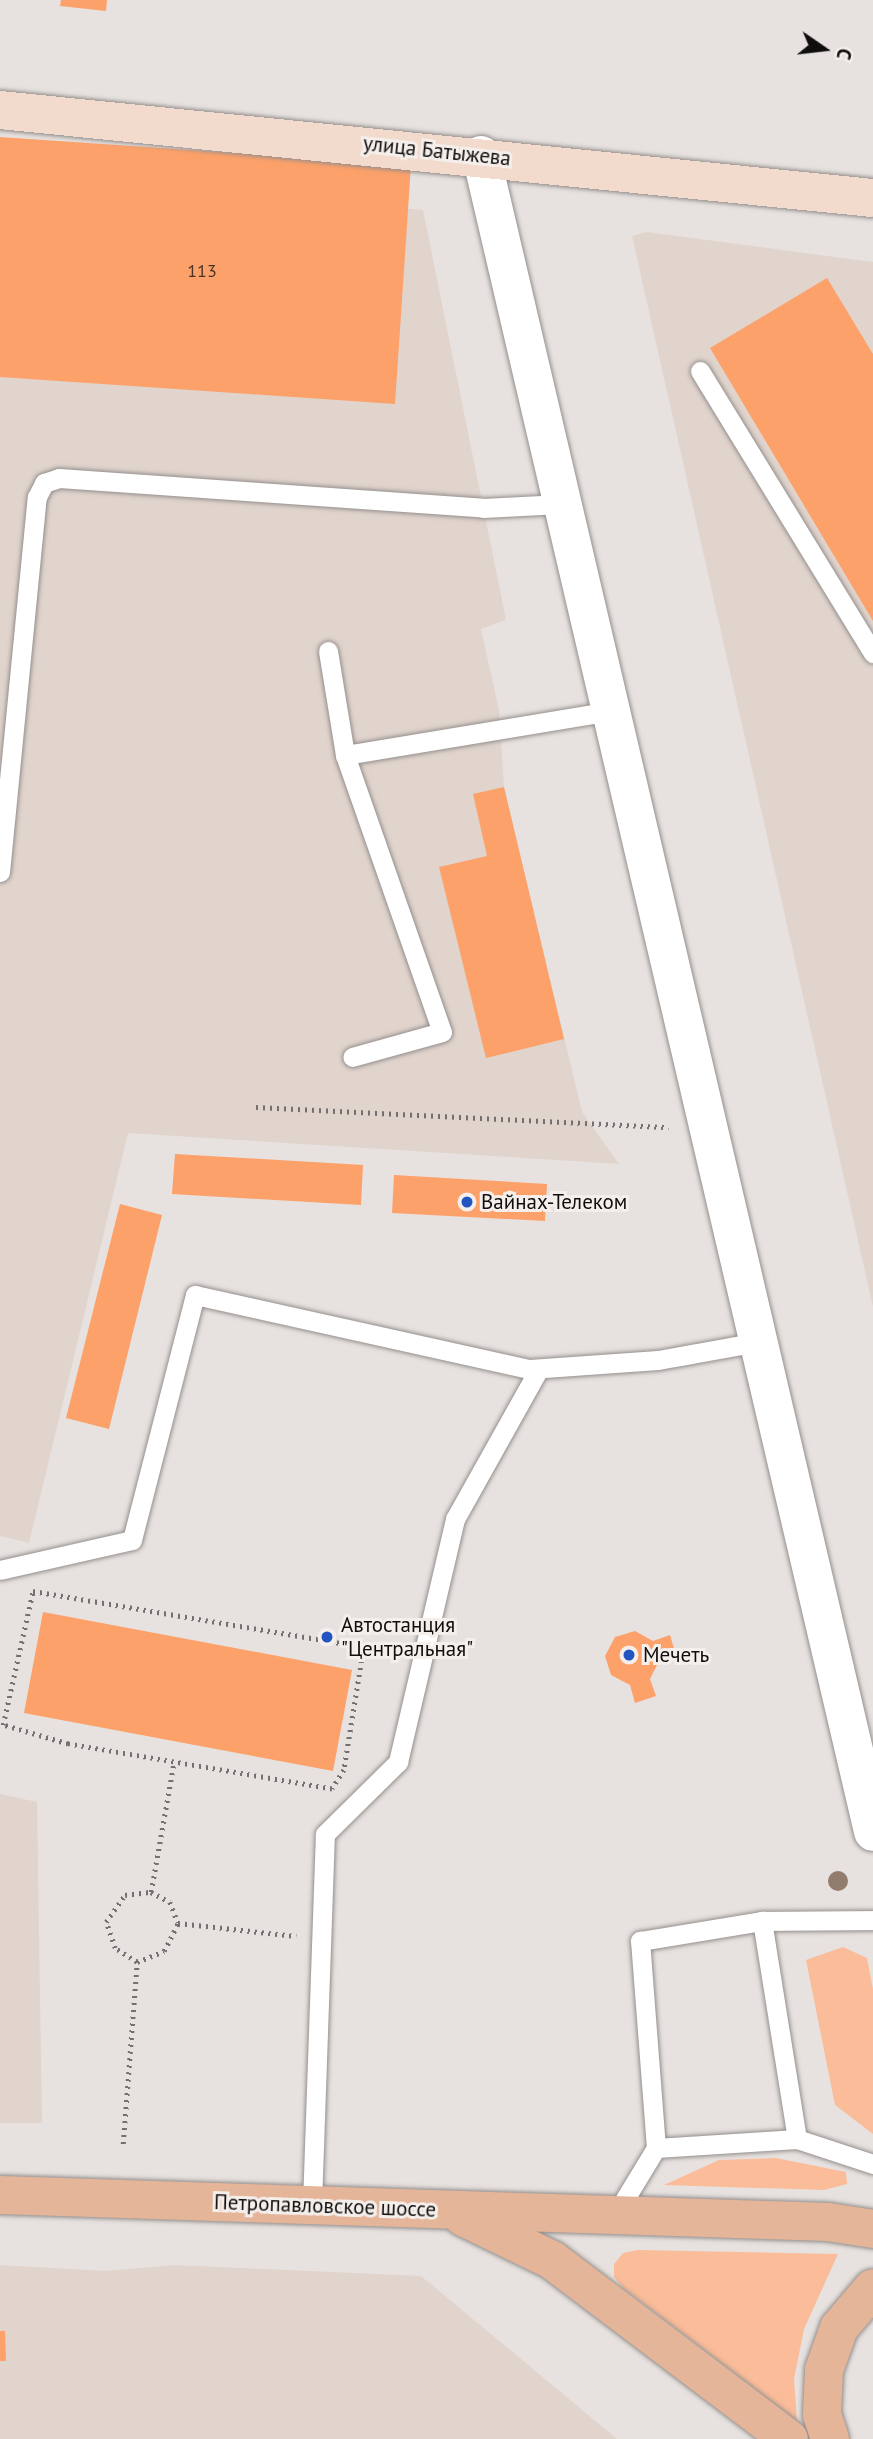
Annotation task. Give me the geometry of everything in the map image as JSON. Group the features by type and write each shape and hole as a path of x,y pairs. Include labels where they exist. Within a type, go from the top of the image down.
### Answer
{"main road":[{"name":"Петропавловское шоссе","path":"0,2195 312,2204 452,2212 552,2260 789,2439"},
{"path":"452,2212 828,2222 873,2229"},
{"path":"830,2439 822,2414 824,2370 839,2328 871,2287"}],"street":[{"name":"улица Батыжева","path":"0,110 481,155 873,198"},
{"path":"481,155 758,1342 868,1785 873,1832"}],"lane":[{"path":"700,371 873,653"},
{"path":"0,872 37,497 44,483 60,478 483,508 563,504"},
{"path":"328,651 345,755 442,1032 352,1056"},
{"path":"345,755 611,711"},
{"path":"0,1570 132,1540 195,1295 540,1369 658,1360 758,1342"},
{"path":"312,2204 326,1834 398,1762 455,1519 540,1369"},
{"path":"614,2217 656,2148 640,1941 762,1921 873,1920"},
{"path":"762,1921 797,2139"},
{"path":"656,2148 797,2139 873,2164"}],"path":[{"path":"256,1107 709,1129"},
{"path":"33,1591 364,1647 344,1770 332,1789 174,1762 68,1744 3,1725 33,1591"},
{"path":"151,1892 174,1762"},
{"path":"151,1892 170,1902 178,1923 164,1951 137,1962 116,1948 106,1922 125,1895 151,1892"},
{"path":"178,1923 321,1939"},
{"path":"123,2144 137,1962"}],"shaded area":[{"path":"0,175 423,210 506,620 481,629 499,710 504,787 582,1112 619,1164 128,1133 29,1543 0,1536"},
{"path":"647,232 873,262 873,1307 632,236"},
{"path":"0,1794 37,1802 42,2123 0,2123"},
{"path":"843,1947 867,1958 873,1989 873,2134 835,2105 806,1960"},
{"path":"776,2158 846,2172 847,2184 824,2190 664,2185 719,2160"},
{"path":"638,2250 838,2254 804,2329 794,2379 797,2421 622,2287 614,2277 614,2264 623,2253"},
{"path":"0,2265 106,2271 174,2265 421,2276 617,2439 0,2439"}],"building":[{"path":"61,0 107,0 106,11 60,6"},
{"path":"0,137 411,165 395,404 0,377"},
{"path":"827,278 873,354 873,621 710,348"},
{"path":"504,787 564,1039 486,1058 439,867 487,856 473,794"},
{"path":"175,1154 363,1165 361,1205 172,1194"},
{"path":"394,1175 547,1184 545,1221 392,1213"},
{"path":"120,1204 162,1215 109,1429 66,1418"},
{"path":"43,1612 352,1670 333,1771 24,1713"},
{"path":"635,1631 653,1641 670,1635 676,1655 659,1661 650,1679 656,1696 635,1703 630,1685 611,1675 605,1656 615,1637"},
{"path":"0,2331 5,2331 6,2361 0,2361"}],"place":[{"name":"Вайнах-Телеком","path":"467,1202"},
{"name":"Автостанция \"Центральная\"","path":"327,1637"},
{"name":"Мечеть","path":"629,1655"}]}
